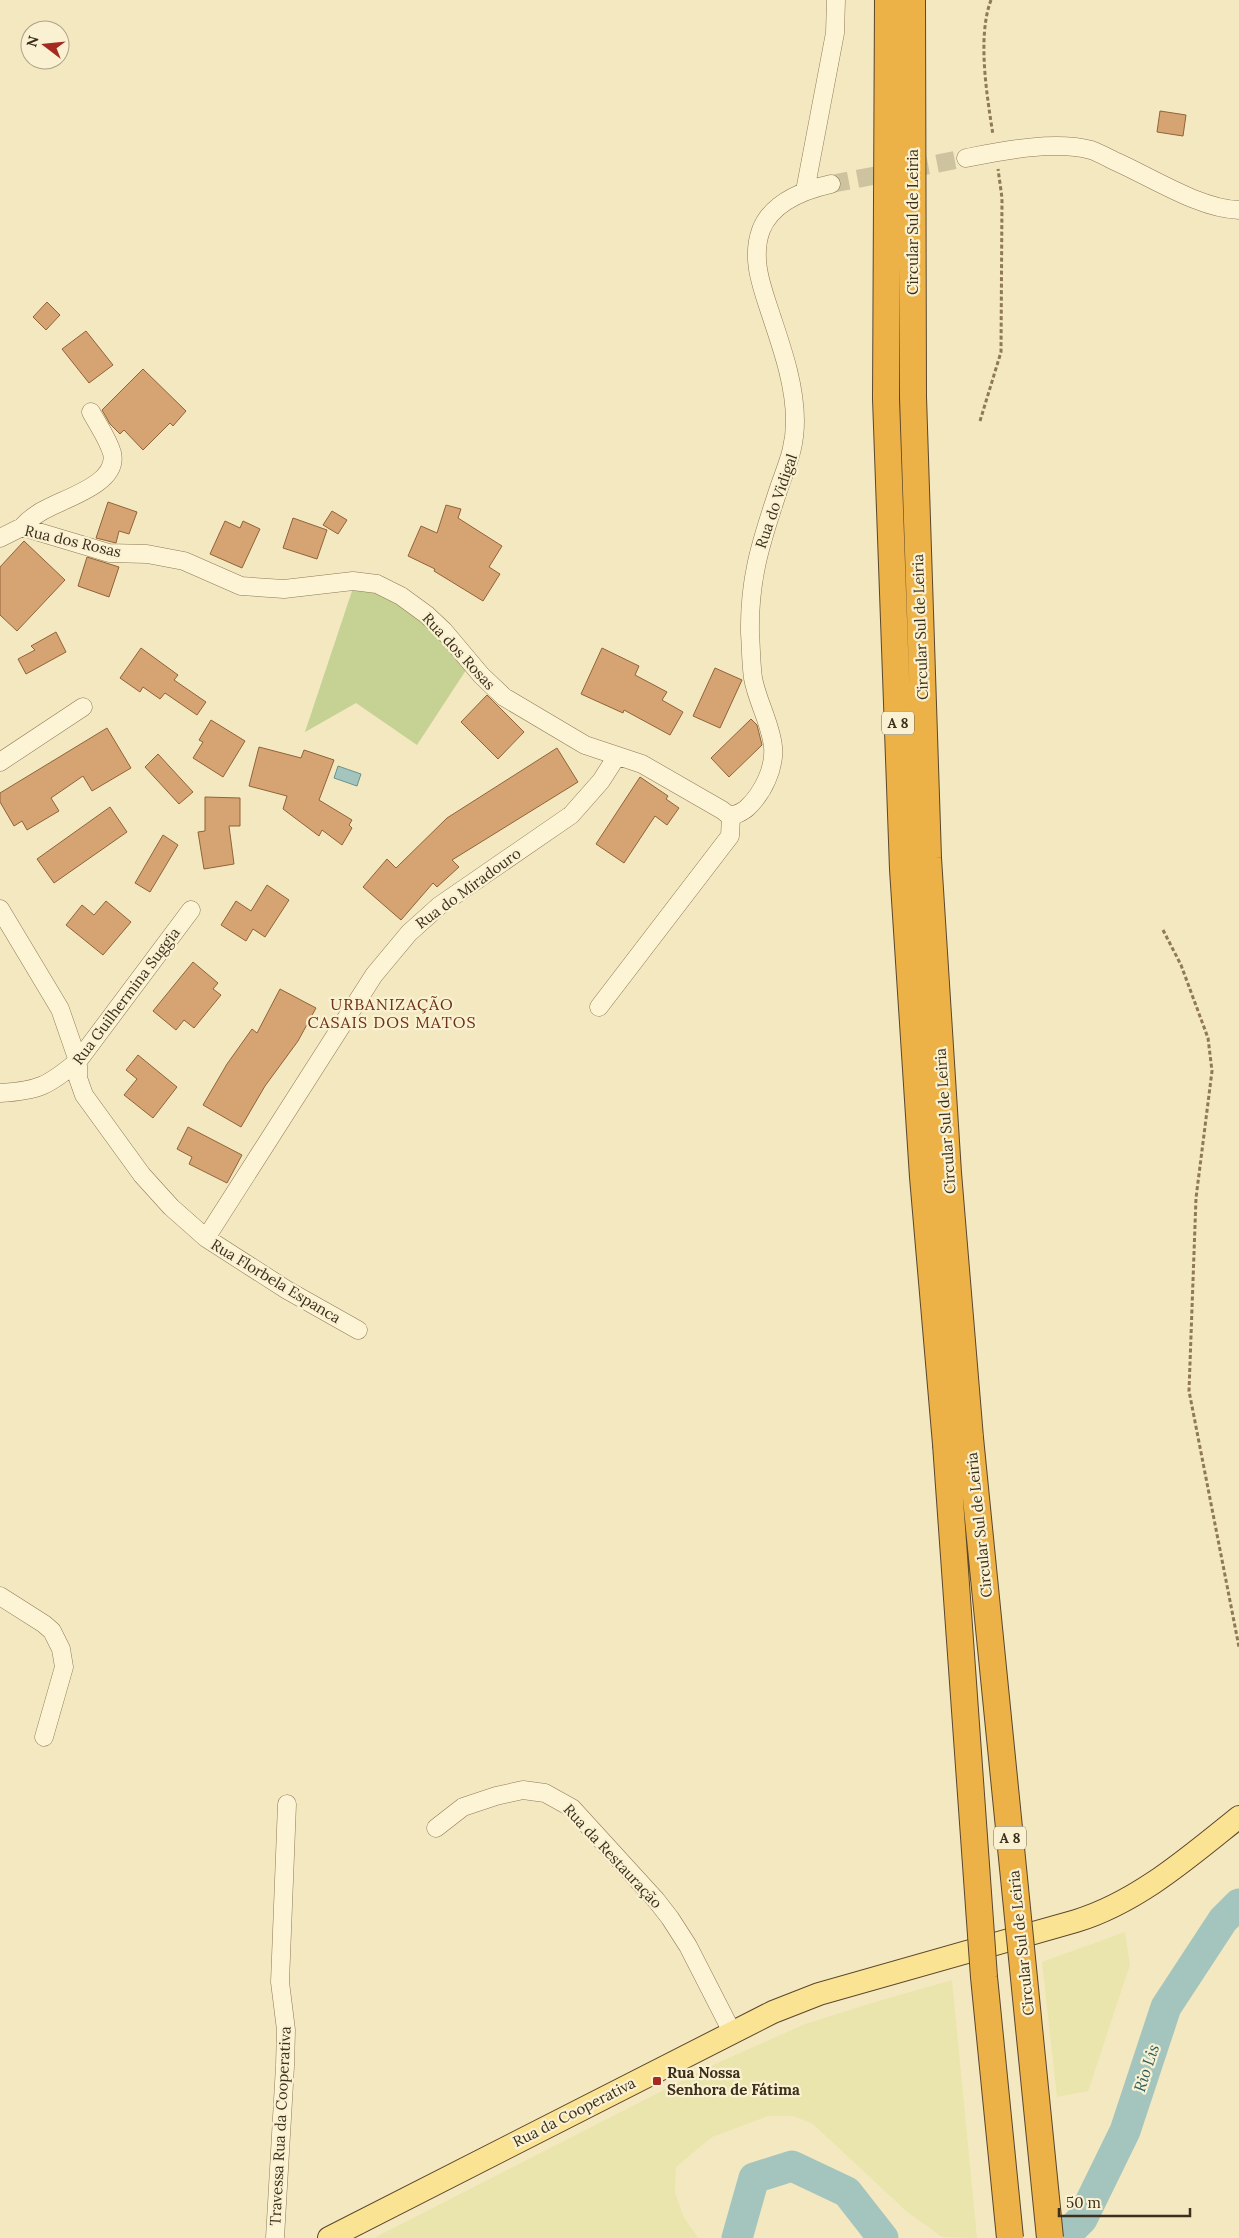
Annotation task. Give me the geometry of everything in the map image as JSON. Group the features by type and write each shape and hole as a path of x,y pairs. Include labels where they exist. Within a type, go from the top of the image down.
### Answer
{"highway":[{"name":"Circular Sul de Leiria","path":"888,0 886,399 903,869 923,1176 958,1441 1050,2238"},
{"name":"Circular Sul de Leiria","path":"912,0 912,397 928,858 948,1163 958,1441 984,1977 1010,2238"}],"main road":[{"name":"Rua da Cooperativa","path":"330,2238 773,2012 819,1994 1083,1919 1118,1904 1158,1880 1239,1817"}],"street":[{"path":"805,191 835,33 836,0"},
{"path":"966,158 995,152 1070,147 1092,151 1205,203 1226,210 1239,210"},
{"name":"Rua do Vidigal","path":"731,817 747,808 762,789 773,760 773,746 753,677 750,633 753,577 756,560 772,509 794,449 795,420 790,377 762,294 758,268 758,246 761,229 769,218 792,197 805,191 831,184"},
{"path":"22,527 31,517 94,485 104,478 110,470 112,453 91,412"},
{"name":"Rua dos Rosas","path":"0,538 22,527 109,553 146,554 184,561 241,586 284,589 353,582 377,584 401,596 427,615 444,631 475,670 504,697 585,745 642,764 731,817"},
{"path":"0,762 83,707"},
{"name":"Rua do Miradouro","path":"206,1238 374,975 408,933 440,906 571,815 601,781 617,756"},
{"path":"599,1007 730,836 731,817"},
{"name":"Rua Florbela Espanca","path":"0,909 60,1008 78,1061 78,1078 84,1095 142,1175 165,1200 206,1238 280,1285 358,1330"},
{"name":"Rua Guilhermina Suggia","path":"0,1093 32,1090 44,1086 56,1080 78,1061 191,910"},
{"path":"0,1596 44,1624 52,1631 61,1649 64,1667 44,1737"},
{"name":"Rua da Restauração","path":"436,1828 463,1807 496,1796 523,1790 545,1793 572,1808 645,1887 670,1918 688,1946 732,2032"},
{"name":"Travessa Rua da Cooperativa","path":"275,2238 286,2030 280,1982 287,1804"}],"path":[{"path":"980,421 1001,352 1002,198 987,93 984,31 991,0"},
{"path":"1163,930 1181,965 1208,1038 1212,1071 1196,1198 1189,1391 1239,1647"}],"shaded area":[{"path":"1125,1932 1130,1965 1088,2091 1057,2097 1042,1962"},
{"path":"952,1980 977,2238 942,2237 906,2211 813,2124 793,2116 768,2116 712,2137 676,2167 675,2192 683,2216 698,2238 374,2238 713,2065 805,2024"}],"green space":[{"path":"354,585 400,598 468,667 417,745 356,703 305,732"}],"water":[{"path":"338,766 361,774 357,786 334,778"}],"building":[{"path":"1160,111 1186,115 1183,136 1157,132"},
{"path":"47,302 60,315 46,330 33,317"},
{"path":"86,331 113,365 89,383 62,349"},
{"path":"143,369 186,411 173,426 170,423 143,450 124,430 120,434 110,424 102,410"},
{"path":"108,502 137,512 129,534 119,531 116,543 96,538"},
{"path":"446,505 461,509 458,518 502,546 489,567 500,574 483,601 434,571 435,569 408,556 421,526 437,533"},
{"path":"332,511 347,520 338,534 323,525"},
{"path":"293,518 327,530 317,559 283,548"},
{"path":"225,521 240,528 243,521 260,529 242,568 210,554"},
{"path":"24,541 65,580 17,631 0,615 0,567"},
{"path":"87,557 119,567 109,597 78,586"},
{"path":"56,632 66,652 26,674 18,659 35,650 31,646"},
{"path":"141,648 178,675 174,680 206,702 197,715 165,693 160,699 143,687 140,692 120,678"},
{"path":"602,648 639,666 635,675 667,692 662,700 683,712 670,735 624,710 623,713 581,694"},
{"path":"715,668 742,680 720,728 693,716"},
{"path":"487,695 524,732 498,759 461,722"},
{"path":"751,719 757,725 762,745 729,777 711,758"},
{"path":"211,720 245,741 223,777 193,758 203,742 199,740"},
{"path":"107,728 131,768 92,791 83,776 51,798 59,811 27,830 22,821 14,826 0,802 0,793"},
{"path":"259,747 301,758 304,750 334,760 319,800 352,820 349,825 352,828 342,845 322,830 319,836 283,809 287,796 249,786"},
{"path":"557,748 578,782 452,860 459,867 437,887 433,883 401,920 363,887 387,859 396,868 447,818"},
{"path":"158,754 193,792 179,804 145,767"},
{"path":"640,777 668,796 666,799 679,808 667,825 655,816 624,863 596,844"},
{"path":"205,797 240,798 240,826 229,826 234,864 204,869 198,832 205,831"},
{"path":"110,807 127,832 54,883 37,859"},
{"path":"163,835 178,845 150,892 135,883"},
{"path":"267,885 289,900 265,937 253,929 246,941 221,925 236,901 251,911"},
{"path":"106,901 131,922 103,955 66,925 82,905 94,915"},
{"path":"193,962 218,983 213,989 221,995 194,1028 184,1020 176,1030 153,1011"},
{"path":"280,989 316,1008 298,1041 265,1086 241,1127 203,1105 227,1064 252,1029 257,1033"},
{"path":"138,1055 177,1087 153,1118 124,1095 137,1079 126,1070"},
{"path":"188,1127 242,1155 227,1183 189,1164 192,1157 177,1149"}],"waterway":[{"name":"Rio Lis","path":"1063,2238 1082,2219 1125,2131 1166,2007 1223,1920 1239,1904"},
{"name":"Rio Lis","path":"737,2238 754,2178 792,2166 847,2192 883,2238"}],"tunnel":[{"path":"831,184 966,158"}],"place":[{"name":"Rua Nossa Senhora de Fátima","path":"657,2081"}],"district":[{"name":"URBANIZAÇÃO CASAIS DOS MATOS","path":"392,1013"}]}
